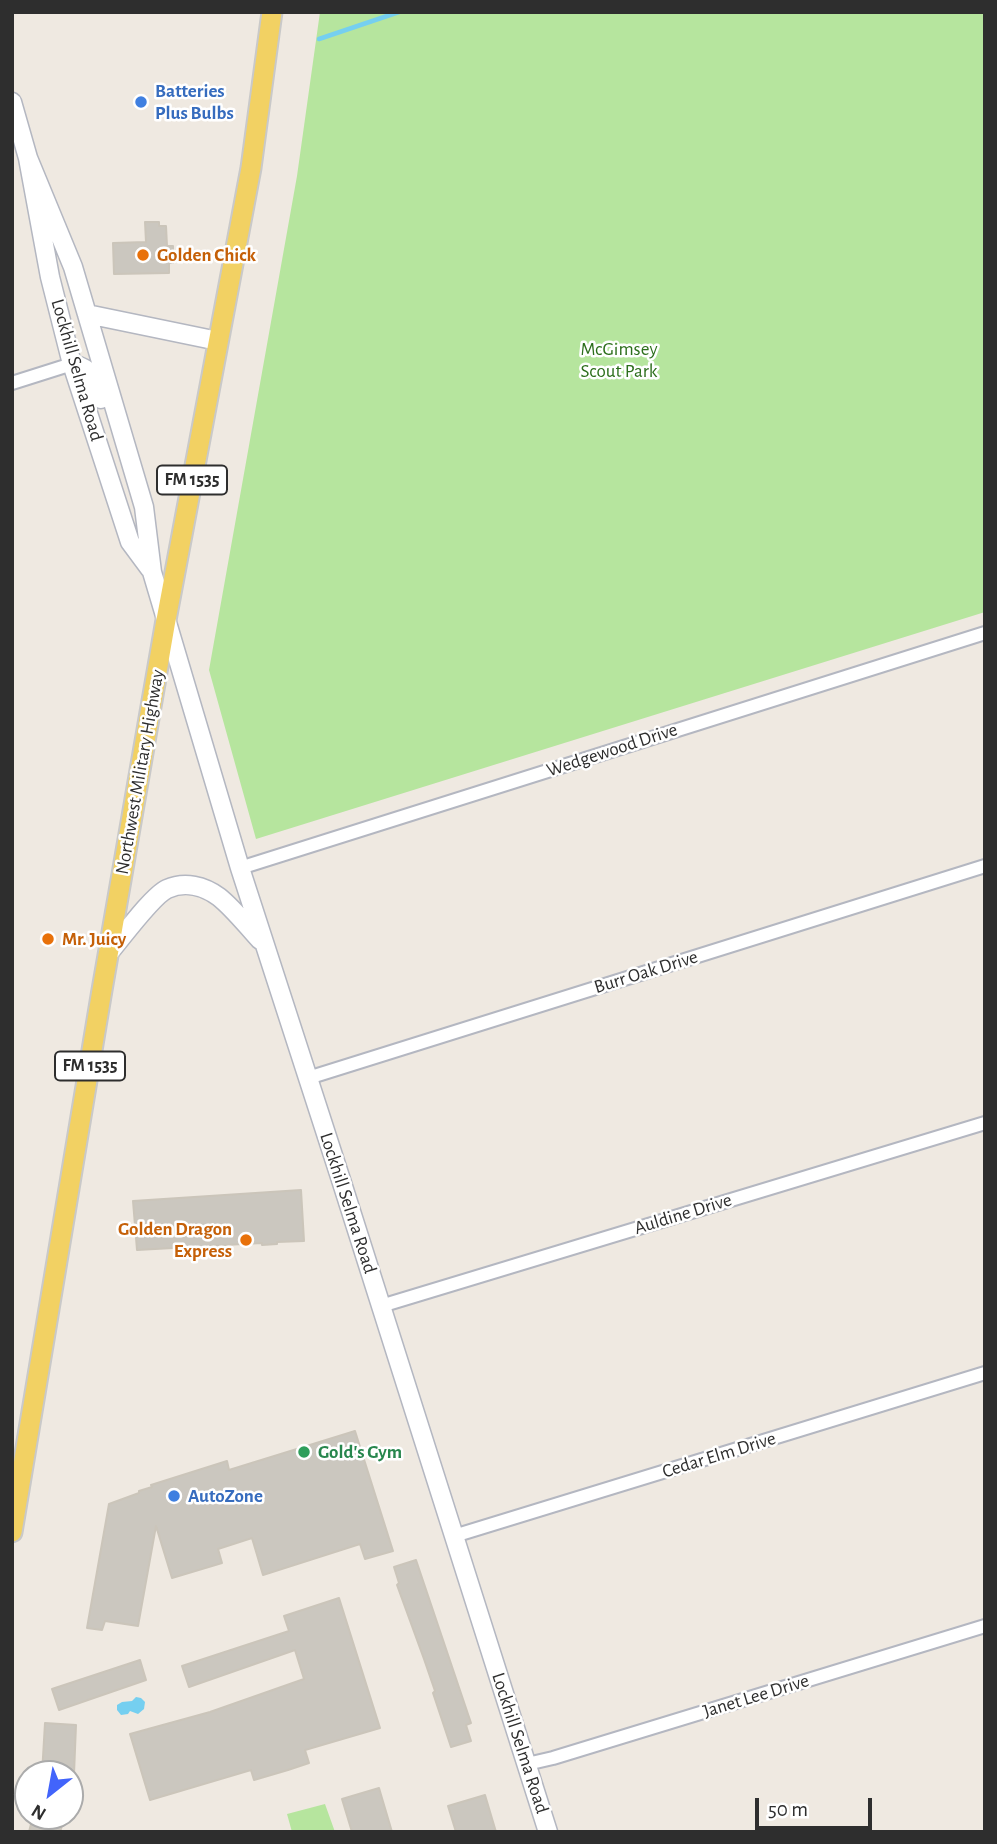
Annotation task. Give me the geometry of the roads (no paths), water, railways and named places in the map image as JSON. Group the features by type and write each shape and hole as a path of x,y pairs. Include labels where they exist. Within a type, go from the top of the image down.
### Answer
{"main road":[{"name":"Northwest Military Highway","path":"12,1532 166,620 251,168 272,12"},
{"name":"Lockhill Selma Road","path":"12,102 28,158 50,277 72,364 130,542 152,572"},
{"name":"Lockhill Selma Road","path":"28,158 73,267 144,507 152,572 240,868 548,1832"},
{"path":"87,314 218,341"},
{"path":"72,364 90,372 107,413 121,427"},
{"path":"108,954 166,889 195,885 218,896 266,947"}],"street":[{"path":"12,383 72,364"},
{"name":"Wedgewood Drive","path":"240,868 985,633"},
{"name":"Burr Oak Drive","path":"308,1078 985,866"},
{"name":"Auldine Drive","path":"381,1306 985,1123"},
{"name":"Cedar Elm Drive","path":"454,1536 985,1373"},
{"name":"Janet Lee Drive","path":"527,1764 553,1759 985,1626"}],"water":[{"path":"136,1697 145,1702 144,1709 138,1714 130,1711 121,1715 117,1705 132,1701"}],"waterway":[{"path":"319,39 399,12"}],"place":[{"name":"Batteries Plus Bulbs","path":"141,102"},
{"name":"Golden Chick","path":"143,255"},
{"name":"Mr. Juicy","path":"48,939"},
{"name":"Golden Dragon Express","path":"246,1240"},
{"name":"Gold's Gym","path":"304,1452"},
{"name":"AutoZone","path":"174,1496"}],"park label":[{"name":"McGimsey Scout Park","path":"619,360"}]}
